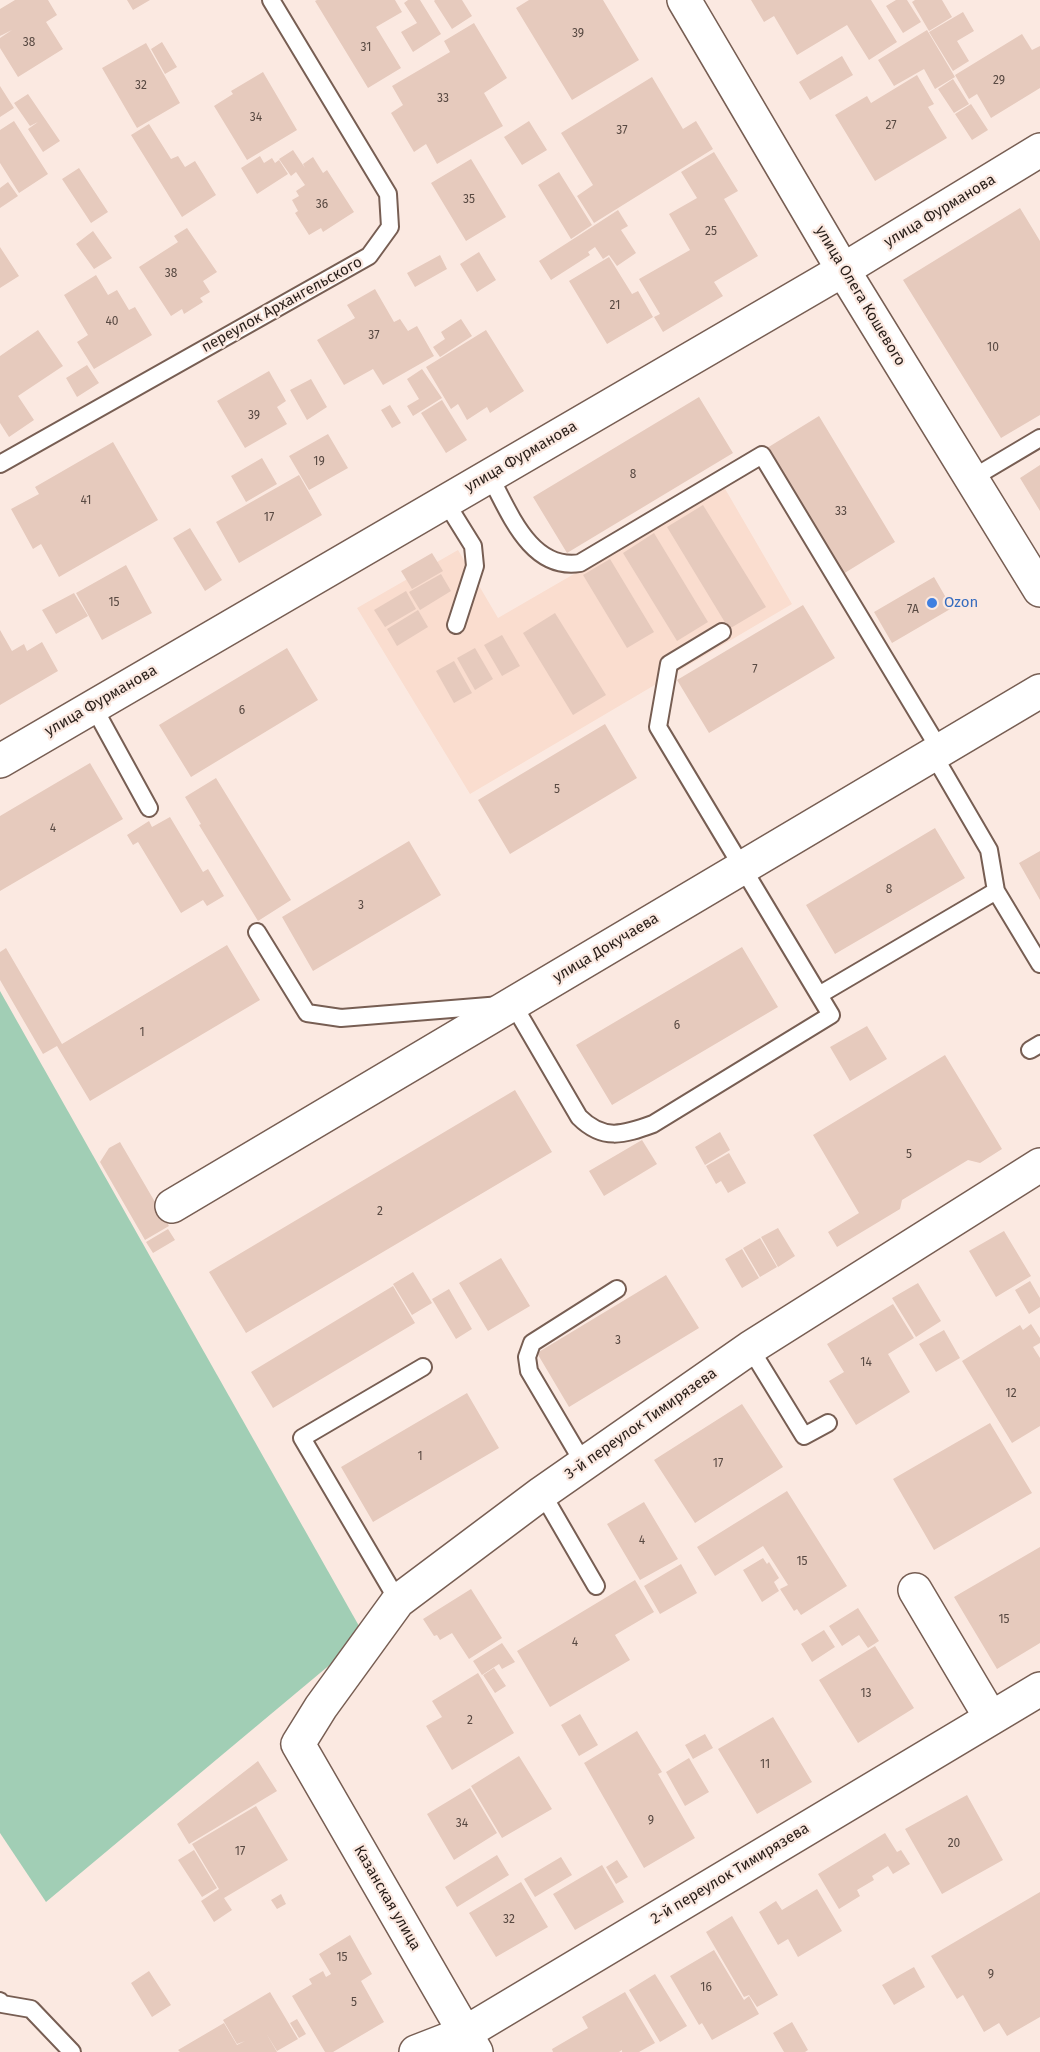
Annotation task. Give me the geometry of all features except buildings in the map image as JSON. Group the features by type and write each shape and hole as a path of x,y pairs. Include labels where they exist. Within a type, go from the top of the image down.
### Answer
{"street":[{"name":"улица Олега Кошевого","path":"684,0 843,270 1040,590"},
{"name":"улица Фурманова","path":"0,761 843,270 1040,150"},
{"name":"улица Докучаева","path":"172,1206 1040,691"},
{"name":"3-й переулок Тимирязева","path":"298,1744 321,1707 398,1601 542,1493 750,1348 1040,1165"},
{"path":"915,1590 991,1718"},
{"name":"2-й переулок Тимирязева","path":"416,2052 470,2043 1040,1689"},
{"name":"Казанская улица","path":"298,1744 470,2043"}],"lane":[{"name":"переулок Архангельского","path":"0,464 369,256 390,227 388,194 271,0"},
{"path":"971,479 1040,438"},
{"path":"489,475 534,549 552,561 568,565 580,563 762,455 937,752 989,850 996,891 1040,963"},
{"path":"445,501 473,546 475,566 456,625"},
{"path":"257,932 307,1013 341,1018 513,1004 579,1117 592,1130 611,1134 632,1132 653,1124 831,1016 658,727 669,664 722,632"},
{"path":"93,706 150,808"},
{"path":"819,995 996,891"},
{"path":"584,1464 529,1371 527,1357 532,1343 617,1289"},
{"path":"750,1348 804,1436 828,1423"},
{"path":"398,1601 302,1438 423,1367"},
{"path":"542,1493 596,1586"},
{"path":"1,2003 31,2009 72,2052"}],"shaded area":[{"path":"724,487 792,604 470,794 357,608 458,550 498,618"}],"green space":[{"path":"0,991 359,1626 356,1643 46,1902 0,1833"}],"place":[{"name":"Ozon","path":"932,603"}]}
